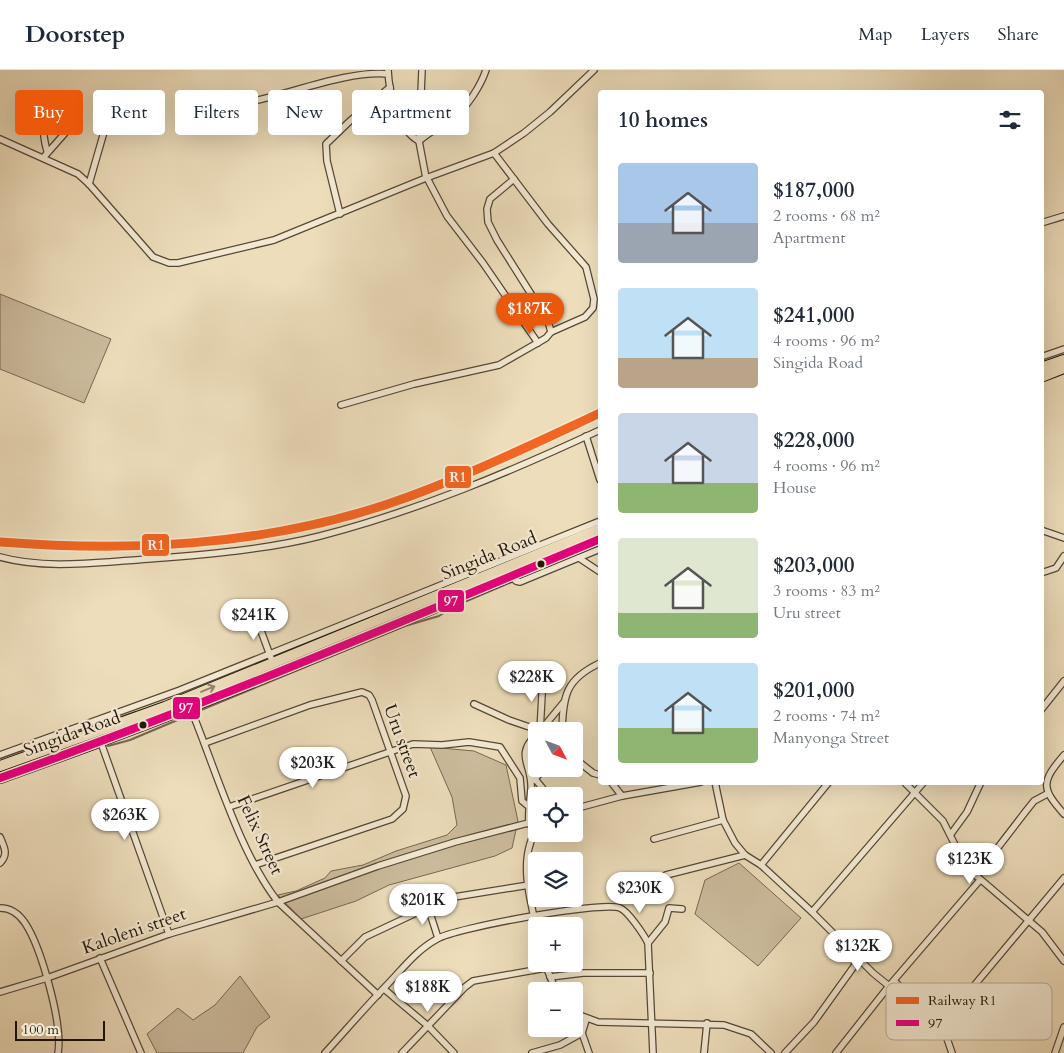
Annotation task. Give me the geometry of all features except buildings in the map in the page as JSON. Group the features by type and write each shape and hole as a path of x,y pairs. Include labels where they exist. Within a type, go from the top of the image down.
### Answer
{"highway":[{"path":"1044,367 1064,360"},
{"path":"1044,376 1064,368"},
{"name":"Singida Road","path":"0,778 165,707 271,658 598,530"},
{"name":"Singida Road","path":"0,766 190,708 295,667 404,619 512,577 598,540"}],"street":[{"path":"422,70 420,141 427,178 447,216 484,263 538,343"},
{"path":"420,141 436,127 457,114 480,84 486,70"},
{"path":"0,139 78,174 153,256 168,263 195,260 274,240 427,178 494,154 550,112 594,70"},
{"path":"258,101 351,77 388,72 390,87 406,131 420,141"},
{"path":"340,214 327,161 326,144 390,87"},
{"path":"45,135 47,151"},
{"path":"43,158 62,135"},
{"path":"89,184 103,135"},
{"path":"341,405 414,384 498,365 538,343 550,332 590,313 594,299 585,264 548,224 494,154"},
{"path":"514,179 490,198 487,209 488,222 497,240 548,321 550,332"},
{"path":"1044,222 1064,216"},
{"path":"1044,356 1064,349"},
{"path":"0,557 14,561 84,564 242,550 319,536 462,490 598,431"},
{"path":"586,436 598,474"},
{"path":"0,755 271,658 598,522"},
{"path":"1044,531 1064,538"},
{"path":"512,577 520,582 598,550"},
{"path":"1044,572 1056,568 1064,556"},
{"path":"579,558 598,571"},
{"path":"257,620 271,658"},
{"path":"547,722 564,701 571,683 581,672 598,663"},
{"path":"540,722 543,677"},
{"path":"1044,706 1064,681"},
{"name":"Uru street","path":"205,743 310,705 362,692 369,695 372,700 406,796 401,813 392,819 254,865"},
{"path":"563,722 564,701"},
{"path":"474,704 528,727"},
{"name":"Felix Street","path":"190,708 254,865 278,902 378,995"},
{"path":"99,736 169,934"},
{"path":"229,807 413,744 442,745 469,742 500,747 518,774 522,802 528,806"},
{"path":"528,743 525,751 528,766"},
{"path":"1064,755 1048,778 1047,794 1064,814"},
{"path":"583,765 598,774"},
{"path":"530,778 532,787"},
{"path":"532,787 535,779 542,787"},
{"path":"613,785 622,796"},
{"path":"583,807 622,796 684,785"},
{"path":"715,785 724,820 735,843 745,855 761,865 860,958 873,974 886,984"},
{"path":"761,865 827,785"},
{"path":"907,785 938,815 951,834 966,867 1042,932 1064,961"},
{"path":"812,912 922,785"},
{"path":"951,834 965,817 979,785"},
{"path":"894,981 978,878 1034,801 1047,794"},
{"path":"654,839 724,820"},
{"name":"Kaloleni street","path":"0,992 47,978 169,934 278,902 446,845 528,824"},
{"path":"0,837 6,852 0,863"},
{"path":"528,877 526,858 529,842"},
{"path":"666,875 745,855"},
{"path":"976,983 1064,878"},
{"path":"341,961 365,937 448,898 528,886"},
{"path":"1,906 13,911 24,922 47,978 58,1026 58,1053"},
{"path":"428,907 438,938"},
{"path":"532,907 534,917 602,907 620,908 644,936 648,943 653,1053"},
{"path":"648,943 665,922 669,908 682,909"},
{"path":"325,1053 408,961 438,938 528,918"},
{"path":"100,958 141,1053"},
{"path":"785,1053 814,1022 860,958"},
{"path":"402,1053 465,987 474,981 528,970"},
{"path":"548,972 552,982"},
{"path":"550,977 583,973 650,973"},
{"path":"384,989 428,1026 454,1053"},
{"path":"836,1053 886,990"},
{"path":"583,1018 598,1022 707,1023 724,1025 751,1034 771,1053"},
{"path":"583,1030 586,1020"},
{"path":"704,1053 707,1023"},
{"path":"1055,1053 1064,1027"},
{"path":"583,1036 589,1053"},
{"path":"532,1053 560,1044 574,1037"},
{"path":"948,1040 952,1053"}],"shaded area":[{"path":"0,294 111,339 84,403 0,369"},
{"path":"430,747 474,751 506,765 518,821 512,848 495,856 389,885 356,901 301,919 278,895 296,891 325,878 331,871 363,865 396,851 447,835 457,825 452,797"},
{"path":"739,863 801,918 758,966 695,914 705,880"},
{"path":"240,976 270,1017 257,1027 243,1053 157,1053 147,1034 178,1008 193,1020 215,1005"}],"waterway":[{"path":"201,710 405,626 439,616 455,606 514,581"},
{"path":"0,758 136,712"},
{"path":"108,746 130,740 187,716"},
{"path":"83,753 97,748"}],"rail line":[{"name":"R1","path":"0,542 97,546 194,543 243,537 338,519 385,505 440,485 598,414"}],"transit line":[{"name":"97","path":"0,778 227,693 598,540"}]}
